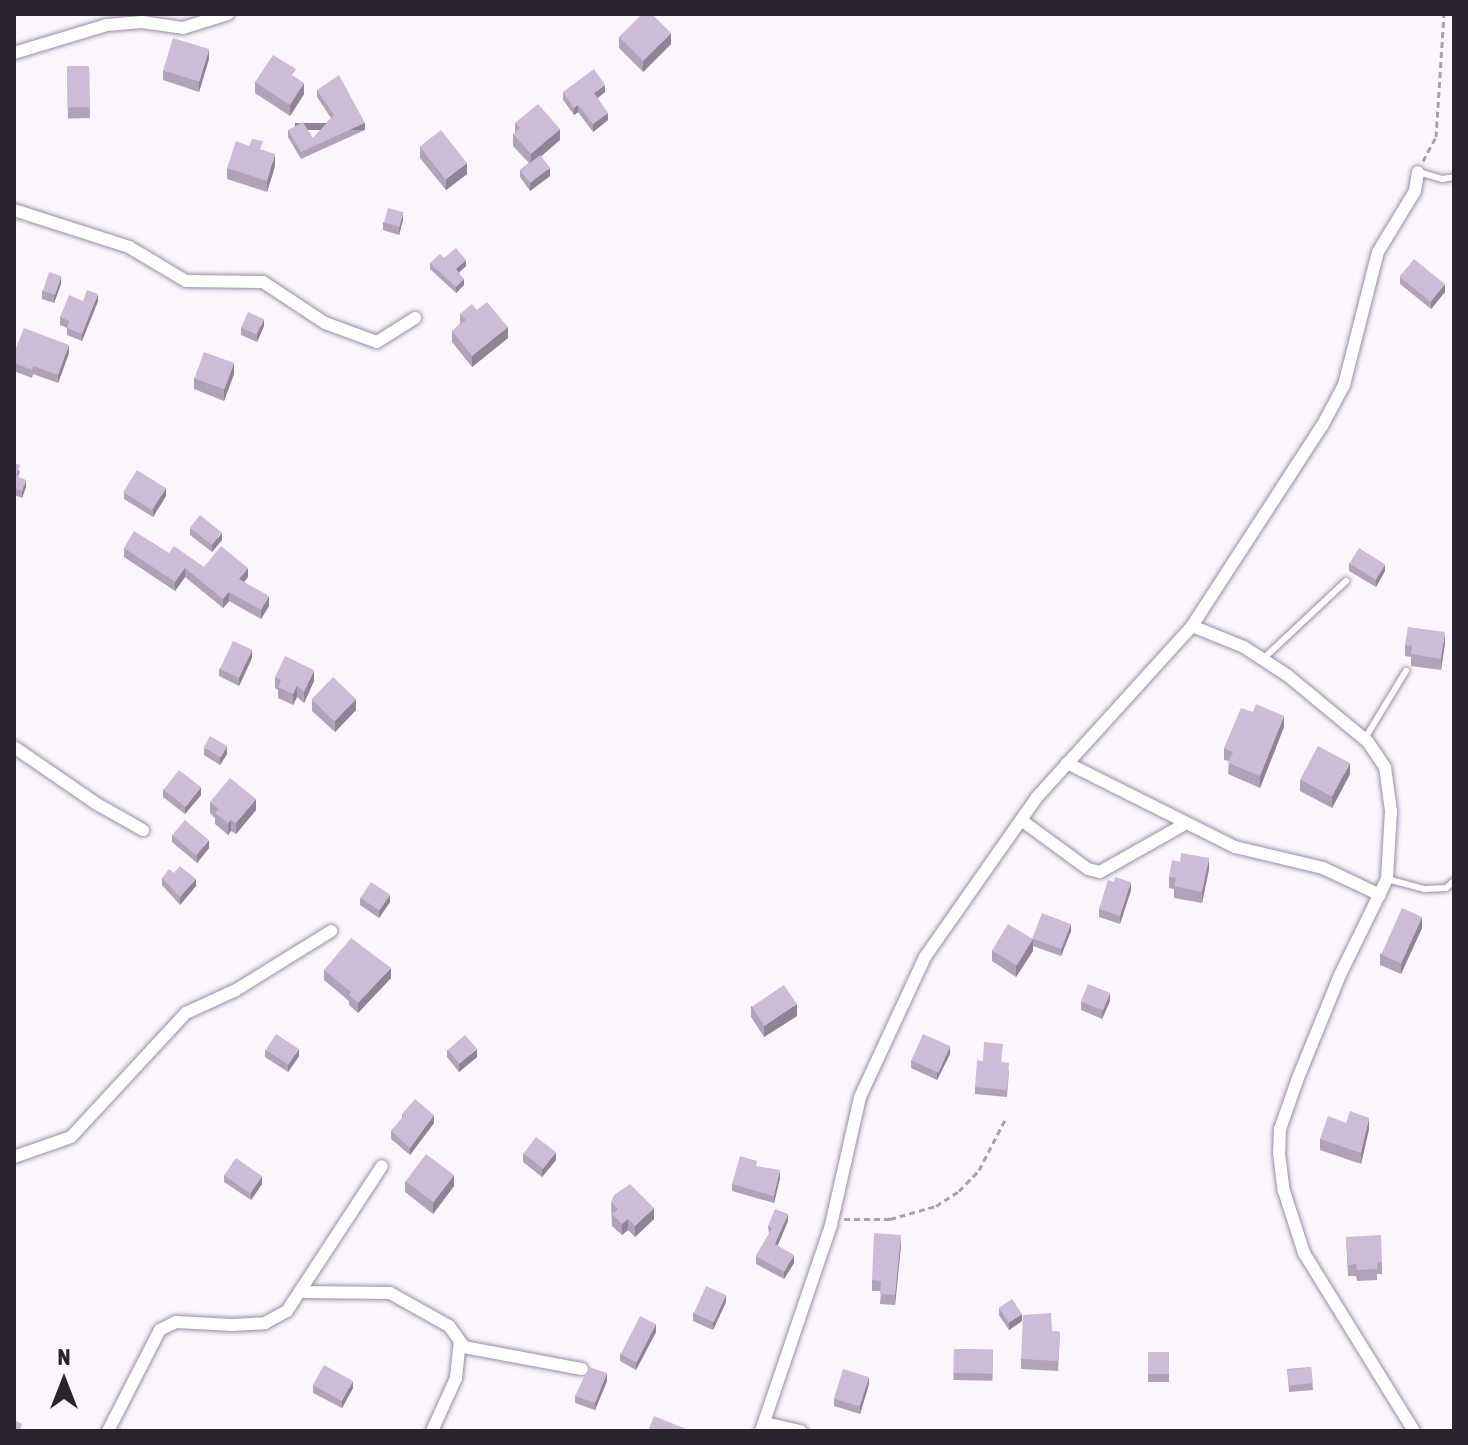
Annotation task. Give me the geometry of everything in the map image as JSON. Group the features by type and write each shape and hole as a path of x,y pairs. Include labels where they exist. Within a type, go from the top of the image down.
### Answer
{"street":[{"path":"14,53 107,25 142,22 183,28 228,14"},
{"path":"801,1431 763,1427 833,1219 860,1097 893,1019 925,957 1021,820 1067,763 1192,626 1322,426 1344,385 1378,252 1415,191 1418,172"},
{"path":"14,210 129,247 186,281 263,282 325,323 377,342 415,318"},
{"path":"1192,626 1244,647 1287,675 1364,740 1385,767 1389,784 1391,848 1387,879 1340,975 1298,1078 1280,1129 1279,1153 1284,1191 1304,1253 1414,1431"},
{"path":"14,747 97,804 143,830"},
{"path":"1067,763 1235,847 1323,868 1380,895"},
{"path":"1021,820 1088,869 1100,872 1185,824"},
{"path":"14,1157 71,1137 186,1013 236,990 331,931"},
{"path":"108,1431 160,1330 176,1322 265,1323 287,1311 382,1166"},
{"path":"302,1292 390,1293 449,1326 464,1347 582,1369"},
{"path":"432,1431 456,1378 460,1342"}],"lane":[{"path":"1418,172 1442,179 1454,177"},
{"path":"1263,659 1346,581"},
{"path":"1364,740 1406,671"},
{"path":"1387,879 1425,889 1446,888 1454,881"}],"path":[{"path":"1418,172 1436,137 1444,14"},
{"path":"833,1219 890,1219 936,1206 959,1191 979,1170 1006,1118"}],"building":[{"path":"642,14 652,14 671,33 643,61 619,37"},
{"path":"173,38 209,49 199,82 163,71"},
{"path":"273,55 296,69 292,75 304,83 290,105 255,82"},
{"path":"67,66 89,66 90,107 68,107"},
{"path":"594,69 605,85 594,93 608,113 593,124 578,105 574,108 563,92"},
{"path":"339,75 365,123 301,152 288,130 303,122 313,138 334,115 317,90"},
{"path":"538,104 560,129 531,154 513,134 520,128 515,123"},
{"path":"441,130 467,163 446,180 420,147"},
{"path":"252,139 263,141 260,149 275,154 267,181 227,168 236,141 249,146"},
{"path":"540,155 550,168 530,183 520,170"},
{"path":"388,208 403,212 400,227 384,222"},
{"path":"456,248 466,260 456,269 464,279 456,287 430,263 440,254 444,258"},
{"path":"1414,259 1445,284 1431,302 1400,277"},
{"path":"49,272 61,276 55,295 43,291"},
{"path":"87,290 98,294 82,334 67,328 69,321 60,317 69,295 83,301"},
{"path":"487,302 508,327 472,356 452,331 466,320 460,314 472,304 477,310"},
{"path":"248,312 264,319 257,334 241,328"},
{"path":"24,328 69,345 58,375 14,363 14,353"},
{"path":"204,352 234,363 224,389 194,378"},
{"path":"14,463 20,465 16,476 26,480 22,491 14,488"},
{"path":"137,470 166,488 152,510 123,492"},
{"path":"200,515 222,533 212,545 190,527"},
{"path":"134,531 169,553 174,546 204,567 221,546 248,568 239,579 269,596 261,610 229,592 223,599 185,568 175,582 124,548"},
{"path":"1359,548 1385,564 1376,580 1349,563"},
{"path":"1408,627 1445,632 1441,659 1411,654 1412,646 1405,645"},
{"path":"233,641 252,650 239,678 220,669"},
{"path":"285,656 314,670 304,692 297,686 293,694 278,687 281,680 275,677"},
{"path":"333,677 356,699 334,722 311,699"},
{"path":"1256,704 1284,716 1260,776 1228,763 1233,752 1224,748 1241,708 1253,712"},
{"path":"210,736 227,746 221,757 204,747"},
{"path":"1318,746 1350,763 1332,796 1300,780"},
{"path":"179,770 201,787 186,807 164,790"},
{"path":"230,778 256,799 236,823 231,820 228,823 215,813 219,809 210,802"},
{"path":"185,820 209,840 196,855 172,835"},
{"path":"1181,853 1209,858 1202,892 1174,886 1176,878 1169,877 1172,860 1180,862"},
{"path":"180,866 196,879 180,897 162,878 169,869 174,873"},
{"path":"1115,877 1131,882 1120,916 1099,909 1108,880 1114,882"},
{"path":"371,882 390,895 379,911 360,898"},
{"path":"1402,908 1422,917 1401,964 1381,955"},
{"path":"1042,913 1071,924 1061,949 1032,938"},
{"path":"1008,924 1033,939 1017,966 992,951"},
{"path":"351,938 391,968 358,1003 349,995 351,992 324,970"},
{"path":"1088,984 1110,993 1103,1011 1081,1002"},
{"path":"784,985 797,1004 765,1026 752,1007"},
{"path":"276,1034 299,1049 288,1065 266,1050"},
{"path":"923,1034 950,1046 939,1073 911,1060"},
{"path":"465,1035 477,1049 459,1064 448,1050"},
{"path":"984,1042 1003,1044 1001,1062 1009,1063 1007,1090 975,1087 977,1060 983,1061"},
{"path":"415,1099 434,1115 410,1148 391,1131"},
{"path":"1350,1111 1369,1118 1361,1153 1320,1139 1328,1116 1346,1123"},
{"path":"536,1137 556,1152 543,1169 523,1154"},
{"path":"426,1154 454,1175 433,1202 406,1181"},
{"path":"740,1156 757,1161 756,1166 780,1170 774,1196 732,1184"},
{"path":"236,1158 262,1176 250,1194 224,1175"},
{"path":"630,1184 654,1208 635,1226 628,1219 622,1224 612,1214 618,1209 611,1202 614,1195"},
{"path":"775,1209 788,1214 775,1244 794,1255 784,1272 756,1256 772,1228 768,1226"},
{"path":"874,1233 901,1235 895,1295 880,1294 881,1281 872,1280"},
{"path":"1381,1235 1382,1262 1377,1263 1377,1269 1357,1270 1356,1264 1348,1265 1346,1237"},
{"path":"706,1286 726,1295 714,1322 694,1313"},
{"path":"1012,1299 1022,1314 1009,1323 999,1308"},
{"path":"1051,1313 1052,1331 1060,1332 1058,1361 1021,1359 1023,1315"},
{"path":"640,1316 656,1324 637,1362 620,1354"},
{"path":"954,1349 993,1350 993,1374 954,1373"},
{"path":"1148,1352 1169,1352 1169,1374 1148,1374"},
{"path":"324,1365 353,1381 342,1401 313,1385"},
{"path":"589,1367 607,1373 595,1403 575,1396"},
{"path":"1311,1367 1313,1383 1289,1386 1287,1370"},
{"path":"843,1369 869,1377 860,1407 834,1399"},
{"path":"654,1416 686,1429 686,1431 648,1431"},
{"path":"14,1420 22,1424 20,1431 14,1431"}]}
